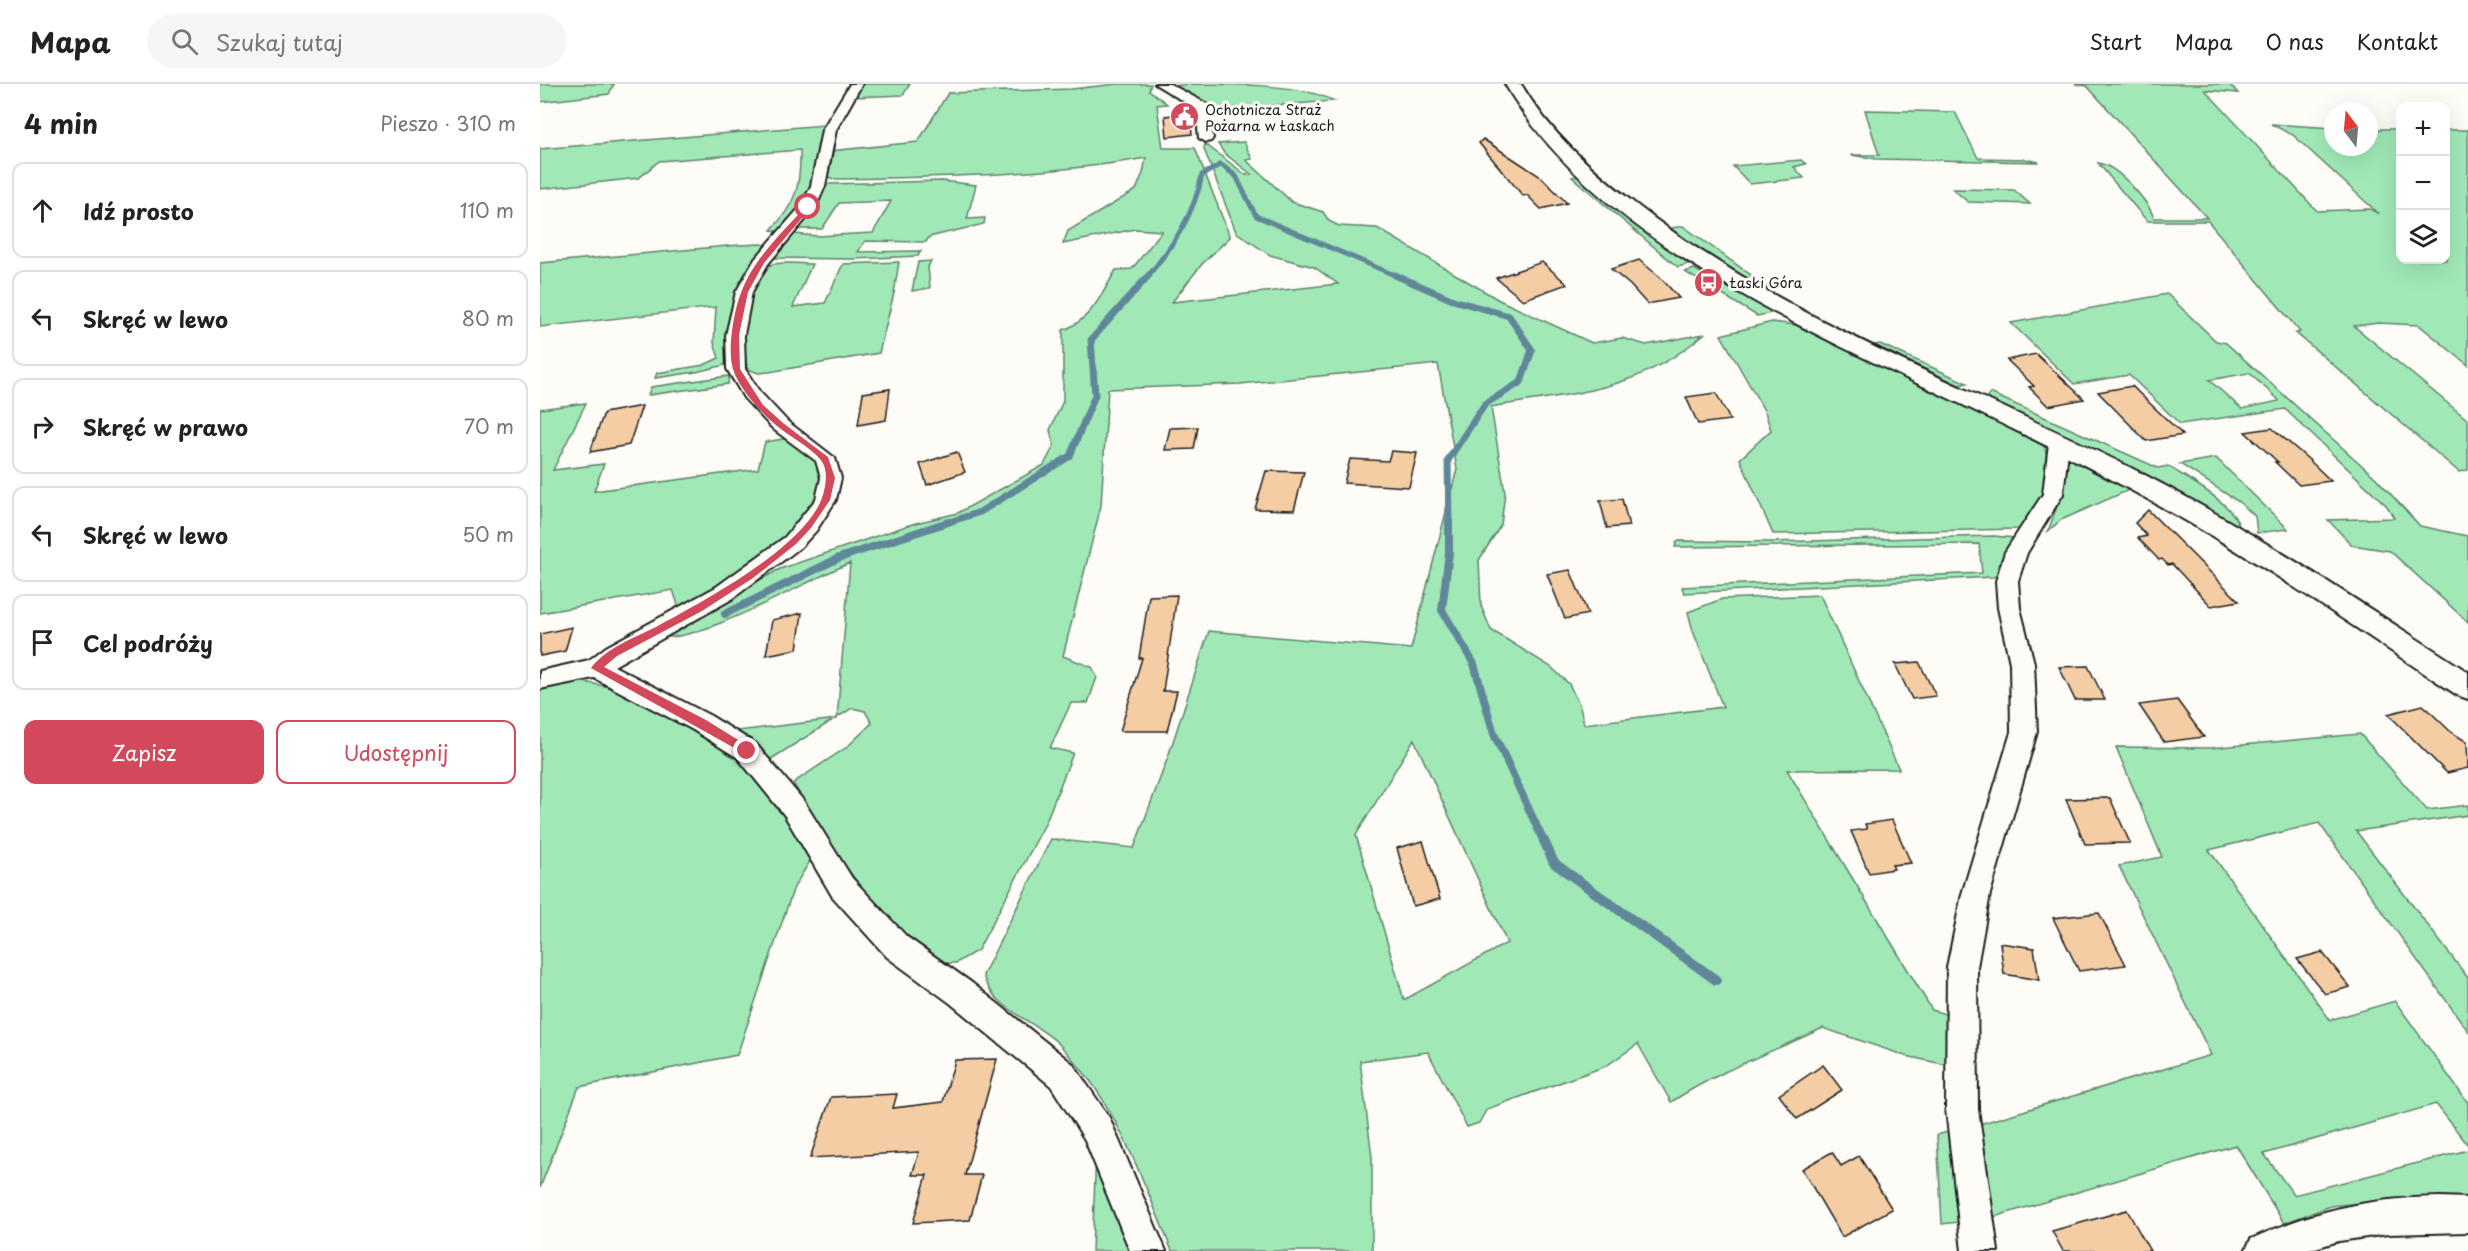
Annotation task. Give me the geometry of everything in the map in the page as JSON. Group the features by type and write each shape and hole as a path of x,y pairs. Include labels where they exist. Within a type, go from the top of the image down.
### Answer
{"street":[{"path":"540,680 596,668 614,653 698,608 749,576 793,542 808,526 826,500 831,478 825,458 780,424 751,394 736,369 735,335 744,292 761,262 808,207 818,186 829,130 856,84"},
{"path":"1161,84 1202,107 1206,138"},
{"path":"1513,84 1534,121 1551,142 1637,216 1703,264 1787,312 2134,481 2258,550 2468,687"},
{"path":"1980,1251 1962,1109 1962,967 1976,894 2024,732 2022,663 2009,608 2007,581 2016,552 2053,494 2059,443"},
{"path":"596,668 702,723 747,751 794,808 842,887 897,947 961,993 1062,1075 1096,1128 1148,1251"},
{"path":"2264,1251 2293,1236 2336,1222 2383,1215 2468,1215"}],"green space":[{"path":"540,84 614,84 609,94 540,102"},
{"path":"862,84 910,84 903,95 855,97"},
{"path":"1151,84 1149,90 1167,104 1157,105 1163,148 1195,148 1230,237 1202,264 1172,302 1338,284 1314,267 1270,255 1236,232 1204,149 1205,144 1246,175 1251,174 1224,153 1218,144 1244,142 1252,159 1246,160 1292,202 1323,212 1329,221 1339,226 1377,228 1499,300 1592,343 1622,338 1646,345 1704,334 1654,368 1629,379 1578,393 1491,407 1505,493 1501,525 1479,560 1481,606 1491,630 1551,667 1569,684 1580,707 1584,724 1723,707 1693,631 1688,612 1722,599 1820,595 1899,769 1787,770 1932,1010 1952,1016 1947,1065 1906,1056 1823,1028 1726,1071 1671,1102 1638,1044 1606,1066 1487,1109 1479,1123 1467,1127 1428,1052 1360,1061 1372,1157 1372,1251 1172,1251 1132,1155 1094,1086 1059,1044 995,996 983,975 1051,839 1134,848 1168,757 1209,631 1411,649 1457,469 1438,364 1240,384 1108,389 1101,506 1063,656 1092,667 1097,677 1088,703 1071,703 1050,748 1073,753 1045,824 978,950 956,963 942,963 886,920 830,846 793,783 847,747 872,723 865,711 852,708 837,717 850,563 723,622 696,632 673,637 657,636 780,569 912,524 958,513 1044,465 1054,446 1050,430 1063,401 1063,330 1073,326 1088,313 1116,270 1132,269 1162,231 1135,229 1063,244 1068,231 1136,190 1146,158 1029,172 833,179 824,175 830,151 918,142 948,93","holes":["1414,739 1507,943 1404,1000 1356,835"]},
{"path":"1191,84 1285,88 1320,95 1334,101 1212,110 1205,103 1173,86"},
{"path":"2075,84 2229,84 2238,93 2205,90 2317,211 2370,209 2379,214 2293,135 2271,124 2324,127 2324,156 2378,156 2378,129 2396,129 2396,264 2450,264 2450,130 2468,130 2468,365 2419,325 2379,323 2354,326 2468,420 2468,470 2459,472 2296,333 2300,332 2208,221 2147,221 2098,163 2114,170 2131,185 2154,218 2207,218 2087,86"},
{"path":"1865,110 1955,112 1978,158 2025,159 2039,162 1876,159 1851,155 1879,155"},
{"path":"824,125 812,183 801,207 782,232 771,230 786,211 795,193 798,184 800,150 659,161 639,178 540,189 540,149"},
{"path":"1801,160 1806,164 1794,167 1804,178 1750,184 1733,166"},
{"path":"1576,176 1684,258 1688,264 1678,267 1572,177"},
{"path":"942,181 976,185 967,219 985,218 984,224 929,237 926,242 865,241 858,252 921,251 918,256 853,259 773,258 780,245 794,234 818,236 873,233 891,201 839,203 822,229 799,229 828,184"},
{"path":"1953,189 2014,190 2030,204 1968,202"},
{"path":"1683,226 1773,291 1762,292 1667,229"},
{"path":"762,244 767,246 751,270 733,363 696,372 655,378 657,373 704,365 719,358 714,343 716,307 540,327 540,263"},
{"path":"931,261 928,267 930,288 912,291 918,262"},
{"path":"899,262 879,353 769,372 758,373 748,369 744,344 746,312 754,282 761,271 775,264 812,264 793,307 825,303 843,264"},
{"path":"1694,269 1767,308 1771,313 1757,316 1685,272"},
{"path":"2167,294 2216,341 2226,343 2376,478 2420,526 2468,536 2468,622 2390,551 2352,545 2328,520 2394,518 2387,506 2285,409 2180,424 2129,375 2074,384 2011,323","holes":["2249,373 2279,400 2242,409 2209,380"]},
{"path":"1772,322 1796,325 2043,443 2047,464 2046,477 2035,514 2019,529 1773,534 1740,459 1771,430 1765,412 1721,335"},
{"path":"1880,344 1967,383 1959,385 1874,345"},
{"path":"729,376 728,384 648,395 651,387"},
{"path":"1990,393 2158,468 2168,466 2220,501 2236,518 2239,527 2143,476 1985,399"},
{"path":"586,403 553,470 604,464 594,491 758,469 765,442 789,438 811,454 819,464 824,477 823,489 817,503 806,517 764,558 740,575 679,608 673,590 540,613 540,409"},
{"path":"2067,458 2079,459 2129,490 2061,520 2048,531 2057,506"},
{"path":"2216,458 2288,529 2257,533 2255,516 2239,502 2180,464"},
{"path":"1994,536 2014,538 2000,575 1993,577 1684,593 1682,587 1982,573 1979,544 1675,547 1677,541 1771,542"},
{"path":"578,681 610,687 708,735 746,763 784,812 813,856 794,887 737,1055 579,1087 540,1188 540,686"},
{"path":"834,719 768,761 737,731"},
{"path":"2360,734 2427,810 2468,805 2468,815 2356,831 2468,978 2468,1031 2319,823 2209,850 2330,1020 2395,1001 2468,1103 2468,1145 2436,1104 2264,1154 2294,1195 2468,1150 2468,1199 2374,1201 2331,1206 2284,1223 2236,1145 1987,1219 1976,1125 2211,1055 2119,866 2162,857 2116,747 2210,748"},
{"path":"1958,1129 1967,1221 1942,1224 1937,1135"},
{"path":"1096,1152 1136,1251 1092,1251"}],"building":[{"path":"1190,113 1192,134 1167,137 1165,116"},
{"path":"1483,139 1541,177 1567,203 1541,209 1527,195 1523,196 1479,143"},
{"path":"1639,260 1660,277 1679,298 1647,304 1611,269"},
{"path":"1542,262 1567,284 1523,300 1496,278"},
{"path":"2036,354 2084,399 2048,406 2029,387 2034,386 2007,360"},
{"path":"2132,386 2183,435 2146,441 2098,392"},
{"path":"890,389 886,420 858,425 863,393"},
{"path":"1716,393 1730,420 1698,424 1686,397"},
{"path":"642,406 629,445 590,452 604,413"},
{"path":"1198,427 1194,449 1165,450 1170,428"},
{"path":"2272,428 2331,481 2299,485 2245,432"},
{"path":"1391,451 1417,453 1409,487 1344,483 1350,459 1388,461"},
{"path":"957,452 965,472 927,485 920,464"},
{"path":"1266,471 1304,472 1294,510 1255,509"},
{"path":"1622,499 1629,526 1607,528 1600,501"},
{"path":"2148,510 2239,601 2211,606 2172,564 2168,565 2162,559 2159,560 2138,538 2147,536 2135,523"},
{"path":"1570,570 1588,614 1565,619 1547,574"},
{"path":"1177,595 1163,691 1177,691 1167,731 1120,731 1142,658 1139,658 1149,596"},
{"path":"802,613 797,649 766,655 772,620"},
{"path":"572,627 565,651 540,656 540,634"},
{"path":"1919,662 1936,696 1912,699 1895,664"},
{"path":"2088,666 2105,700 2075,700 2059,667"},
{"path":"2177,700 2204,737 2164,742 2139,705"},
{"path":"2423,705 2451,732 2467,742 2468,768 2447,773 2388,714"},
{"path":"2110,798 2130,843 2085,844 2066,799"},
{"path":"1892,820 1911,863 1892,865 1894,869 1869,873 1851,831 1867,829 1865,824"},
{"path":"1423,841 1440,899 1413,906 1397,848"},
{"path":"2099,913 2126,965 2079,971 2053,918"},
{"path":"2000,943 2034,948 2039,980 2004,974"},
{"path":"2322,952 2350,987 2325,994 2297,959"},
{"path":"997,1059 965,1175 982,1175 970,1220 913,1223 927,1175 912,1175 919,1152 810,1158 831,1097 897,1094 893,1108 943,1102 955,1060"},
{"path":"1823,1065 1842,1090 1797,1119 1779,1095"},
{"path":"1832,1152 1841,1166 1859,1156 1892,1209 1842,1237 1802,1169"},
{"path":"2127,1210 2150,1251 2063,1251 2052,1231"}],"waterway":[{"path":"1220,164 1236,176 1256,216 1399,277"},
{"path":"1147,277 1165,254 1188,217 1202,175 1220,165"},
{"path":"943,524 980,512 1070,456 1095,395 1091,340 1149,275"},
{"path":"1395,275 1453,300 1509,316 1532,350 1521,382 1485,404 1448,460 1449,524"},
{"path":"725,614 839,558 948,522"},
{"path":"1449,524 1449,552 1442,610 1474,664 1494,734 1544,842"},
{"path":"1544,841 1554,863 1716,980"}],"place":[{"name":"Ochotnicza Straż Pożarna w Łaskach","path":"1184,117"},
{"name":"Łaski Góra","path":"1709,282"}],"route":[{"path":"747,751 702,723 596,668 614,653 698,608 749,576 793,542 808,526 826,500 831,478 825,458 760,406 736,369 735,335 744,292 761,262 808,207"}]}
